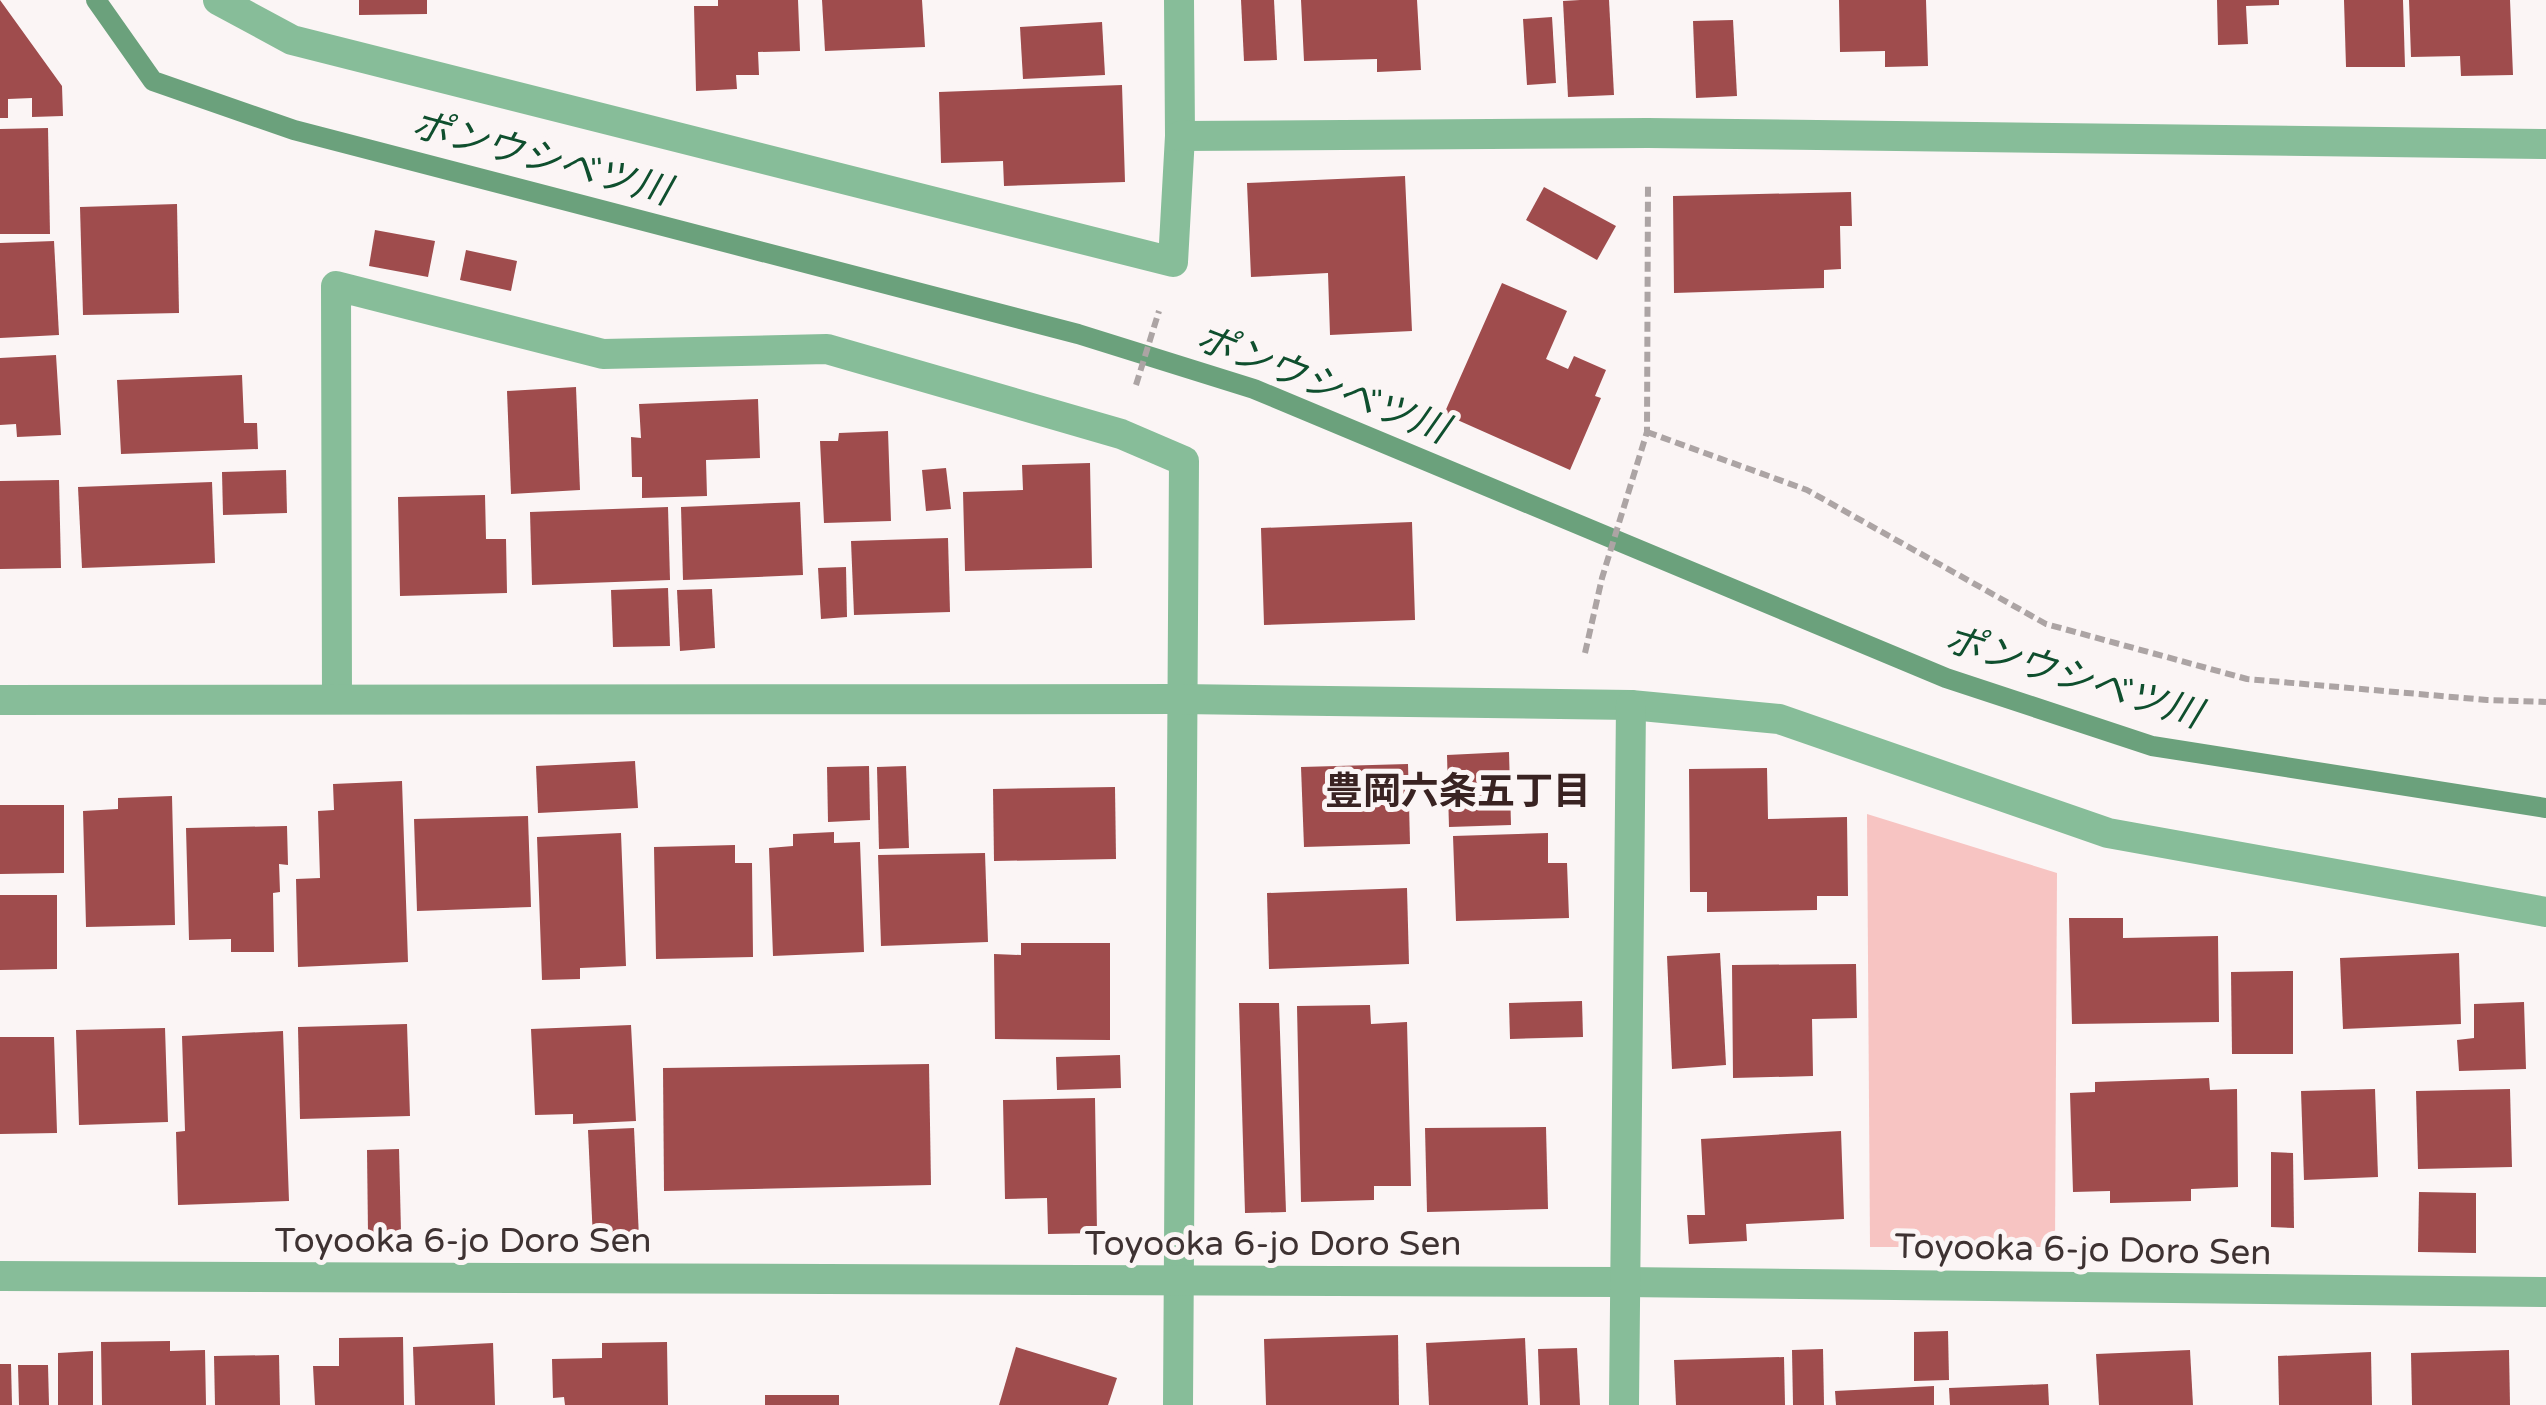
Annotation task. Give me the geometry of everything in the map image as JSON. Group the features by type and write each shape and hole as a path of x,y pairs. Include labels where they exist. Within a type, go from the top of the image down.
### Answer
{"street":[{"path":"218,0 292,40 1173,262 1180,136 1179,0"},
{"path":"1180,136 1648,133 2546,144"},
{"path":"337,698 336,286 602,354 827,350 1121,434 1184,461 1178,1405"},
{"path":"0,700 1180,698 1631,705 1779,719 2108,833 2546,912"},
{"path":"1624,1405 1631,705"},
{"name":"Toyooka 6-jo Doro Sen","path":"0,1276 1623,1282 2546,1292"}],"path":[{"path":"1574,703 1602,578 1647,432 1648,133"},
{"path":"1131,400 1164,296"},
{"path":"1647,432 1807,490 2046,624 2248,679 2546,702"}],"shaded area":[{"path":"1867,814 2057,873 2055,1247 1870,1247"}],"building":[{"path":"0,0 62,86 63,116 32,117 32,98 8,99 8,118 0,118"},
{"path":"359,0 427,0 427,14 359,15"},
{"path":"718,0 798,0 800,51 758,52 759,75 736,75 737,89 696,91 694,6 718,6"},
{"path":"822,0 922,0 925,47 825,51"},
{"path":"1241,0 1274,0 1277,60 1244,61"},
{"path":"1301,0 1417,0 1421,70 1377,72 1377,59 1304,61"},
{"path":"1609,0 1614,95 1568,97 1563,1"},
{"path":"1839,0 1926,0 1928,66 1885,67 1885,51 1840,52"},
{"path":"2217,0 2279,0 2279,5 2246,6 2248,44 2218,45"},
{"path":"2344,0 2403,0 2405,67 2346,67"},
{"path":"2409,0 2510,0 2513,75 2461,76 2460,56 2411,57"},
{"path":"1552,17 1556,83 1527,85 1523,19"},
{"path":"1733,20 1737,96 1696,98 1693,21"},
{"path":"1102,22 1105,75 1023,79 1020,27"},
{"path":"1122,85 1125,182 1004,186 1003,161 941,163 939,92"},
{"path":"48,128 50,234 0,234 0,129"},
{"path":"1405,176 1412,331 1330,335 1328,273 1251,277 1247,183"},
{"path":"1544,187 1616,226 1597,260 1526,220"},
{"path":"1851,192 1852,226 1840,226 1841,269 1824,270 1824,288 1674,293 1673,196"},
{"path":"177,204 179,313 83,315 80,207"},
{"path":"375,230 435,241 428,277 369,266"},
{"path":"54,241 59,335 0,338 0,243"},
{"path":"466,250 517,261 511,291 460,280"},
{"path":"1502,283 1567,311 1546,359 1568,369 1574,356 1606,370 1595,396 1601,398 1570,470 1444,414"},
{"path":"56,355 61,435 17,437 16,424 0,425 0,358"},
{"path":"242,375 244,423 257,423 258,449 121,454 117,380"},
{"path":"576,387 580,490 511,494 507,391"},
{"path":"758,399 760,458 706,460 707,496 642,498 642,477 632,477 631,437 641,438 639,404"},
{"path":"888,431 891,521 824,523 820,441 838,441 839,433"},
{"path":"1090,463 1092,568 965,571 963,492 1023,490 1022,465"},
{"path":"946,468 951,509 926,511 922,470"},
{"path":"286,470 287,513 223,515 222,472"},
{"path":"59,480 61,568 0,569 0,481"},
{"path":"212,482 215,563 82,568 78,487"},
{"path":"485,495 486,539 506,539 507,593 400,596 398,497"},
{"path":"800,502 803,575 683,580 681,507"},
{"path":"668,507 670,580 532,585 530,512"},
{"path":"1412,522 1415,620 1264,625 1261,528"},
{"path":"948,538 950,612 854,615 851,541"},
{"path":"846,567 847,617 821,619 818,568"},
{"path":"668,588 670,646 613,647 611,590"},
{"path":"712,589 715,648 680,651 677,590"},
{"path":"1509,752 1511,825 1449,827 1447,755"},
{"path":"635,761 638,808 538,813 536,766"},
{"path":"1408,764 1410,844 1304,847 1301,767"},
{"path":"869,766 870,820 828,822 827,767"},
{"path":"906,766 909,848 879,849 877,767"},
{"path":"1767,768 1768,819 1847,817 1848,896 1817,896 1817,910 1707,912 1707,892 1690,892 1689,769"},
{"path":"402,781 408,962 298,967 296,879 320,878 318,811 334,810 333,784"},
{"path":"1115,787 1116,859 994,861 993,789"},
{"path":"172,796 175,925 86,927 83,811 118,809 118,798"},
{"path":"0,805 64,805 64,873 0,874"},
{"path":"528,816 531,907 417,911 414,819"},
{"path":"287,826 288,865 279,864 280,892 273,893 274,952 231,952 231,939 189,940 186,828"},
{"path":"834,832 834,843 860,842 864,952 773,956 769,848 793,846 793,834"},
{"path":"621,833 626,966 580,968 580,979 542,980 537,837"},
{"path":"1548,833 1548,863 1567,863 1569,918 1456,921 1453,836"},
{"path":"735,845 735,863 752,863 753,957 656,959 654,847"},
{"path":"985,853 988,942 881,946 878,855"},
{"path":"1407,888 1409,964 1269,969 1267,893"},
{"path":"0,895 57,895 57,969 0,970"},
{"path":"2069,918 2123,918 2123,938 2218,936 2219,1022 2072,1024"},
{"path":"1021,943 1110,943 1110,1040 995,1039 994,954 1021,955"},
{"path":"1720,953 1726,1065 1672,1069 1667,956"},
{"path":"2459,953 2461,1024 2343,1029 2340,958"},
{"path":"1856,964 1857,1018 1812,1019 1813,1076 1733,1078 1732,965"},
{"path":"2293,971 2293,1054 2232,1054 2231,972"},
{"path":"1582,1001 1583,1037 1510,1039 1509,1003"},
{"path":"2524,1002 2526,1069 2459,1071 2457,1040 2474,1038 2474,1004"},
{"path":"1239,1003 1279,1003 1286,1212 1245,1213"},
{"path":"1370,1005 1371,1024 1407,1022 1411,1186 1374,1186 1374,1200 1301,1202 1297,1006"},
{"path":"407,1024 410,1116 300,1119 298,1027"},
{"path":"631,1025 636,1121 573,1124 573,1114 535,1115 531,1029"},
{"path":"165,1028 168,1122 79,1125 76,1030"},
{"path":"283,1031 289,1201 178,1205 176,1132 185,1131 182,1036"},
{"path":"0,1037 54,1037 57,1133 0,1134"},
{"path":"1120,1055 1121,1088 1057,1090 1056,1057"},
{"path":"929,1064 931,1185 664,1191 663,1068"},
{"path":"2209,1078 2210,1090 2237,1089 2238,1187 2191,1189 2191,1201 2110,1203 2110,1191 2073,1192 2070,1093 2095,1092 2095,1082"},
{"path":"2375,1089 2378,1177 2304,1180 2301,1091"},
{"path":"2510,1089 2512,1167 2418,1169 2416,1091"},
{"path":"1095,1098 1097,1233 1048,1234 1047,1198 1005,1199 1003,1100"},
{"path":"1546,1127 1548,1209 1427,1212 1425,1128"},
{"path":"634,1128 639,1238 593,1240 588,1130"},
{"path":"1841,1131 1844,1219 1746,1224 1747,1241 1689,1244 1687,1215 1705,1215 1701,1139"},
{"path":"399,1149 401,1232 368,1233 367,1150"},
{"path":"2271,1152 2293,1153 2294,1228 2271,1227"},
{"path":"2419,1192 2476,1193 2476,1253 2418,1252"},
{"path":"1948,1331 1949,1380 1914,1381 1914,1332"},
{"path":"1398,1335 1399,1405 1266,1405 1264,1339"},
{"path":"403,1337 404,1405 315,1405 313,1366 339,1366 339,1338"},
{"path":"1525,1338 1528,1405 1429,1405 1426,1343"},
{"path":"170,1341 170,1351 205,1350 206,1405 102,1405 101,1342"},
{"path":"667,1342 668,1405 565,1405 564,1397 553,1398 552,1359 602,1358 602,1343"},
{"path":"493,1343 495,1405 415,1405 413,1347"},
{"path":"1016,1347 1117,1378 1108,1405 999,1405"},
{"path":"1577,1348 1580,1405 1540,1405 1538,1349"},
{"path":"1823,1349 1824,1405 1793,1405 1792,1350"},
{"path":"2190,1350 2193,1405 2099,1405 2096,1354"},
{"path":"2509,1350 2510,1405 2412,1405 2411,1353"},
{"path":"93,1351 93,1405 58,1405 58,1353"},
{"path":"2371,1352 2372,1405 2279,1405 2278,1356"},
{"path":"279,1355 280,1405 215,1405 214,1356"},
{"path":"1784,1357 1785,1405 1676,1405 1674,1360"},
{"path":"0,1364 11,1364 12,1405 0,1405"},
{"path":"18,1365 48,1365 49,1405 19,1405"},
{"path":"2048,1384 2049,1405 1950,1405 1949,1388"},
{"path":"1934,1386 1934,1405 1836,1405 1835,1391"},
{"path":"765,1395 839,1395 839,1405 765,1405"}],"waterway":[{"name":"ポンウシベツ川","path":"96,0 153,81 294,130 1078,334 1254,389 1946,678 2152,746 2546,808"}],"district":[{"name":"豊岡六条五丁目","path":"1458,792"}]}
